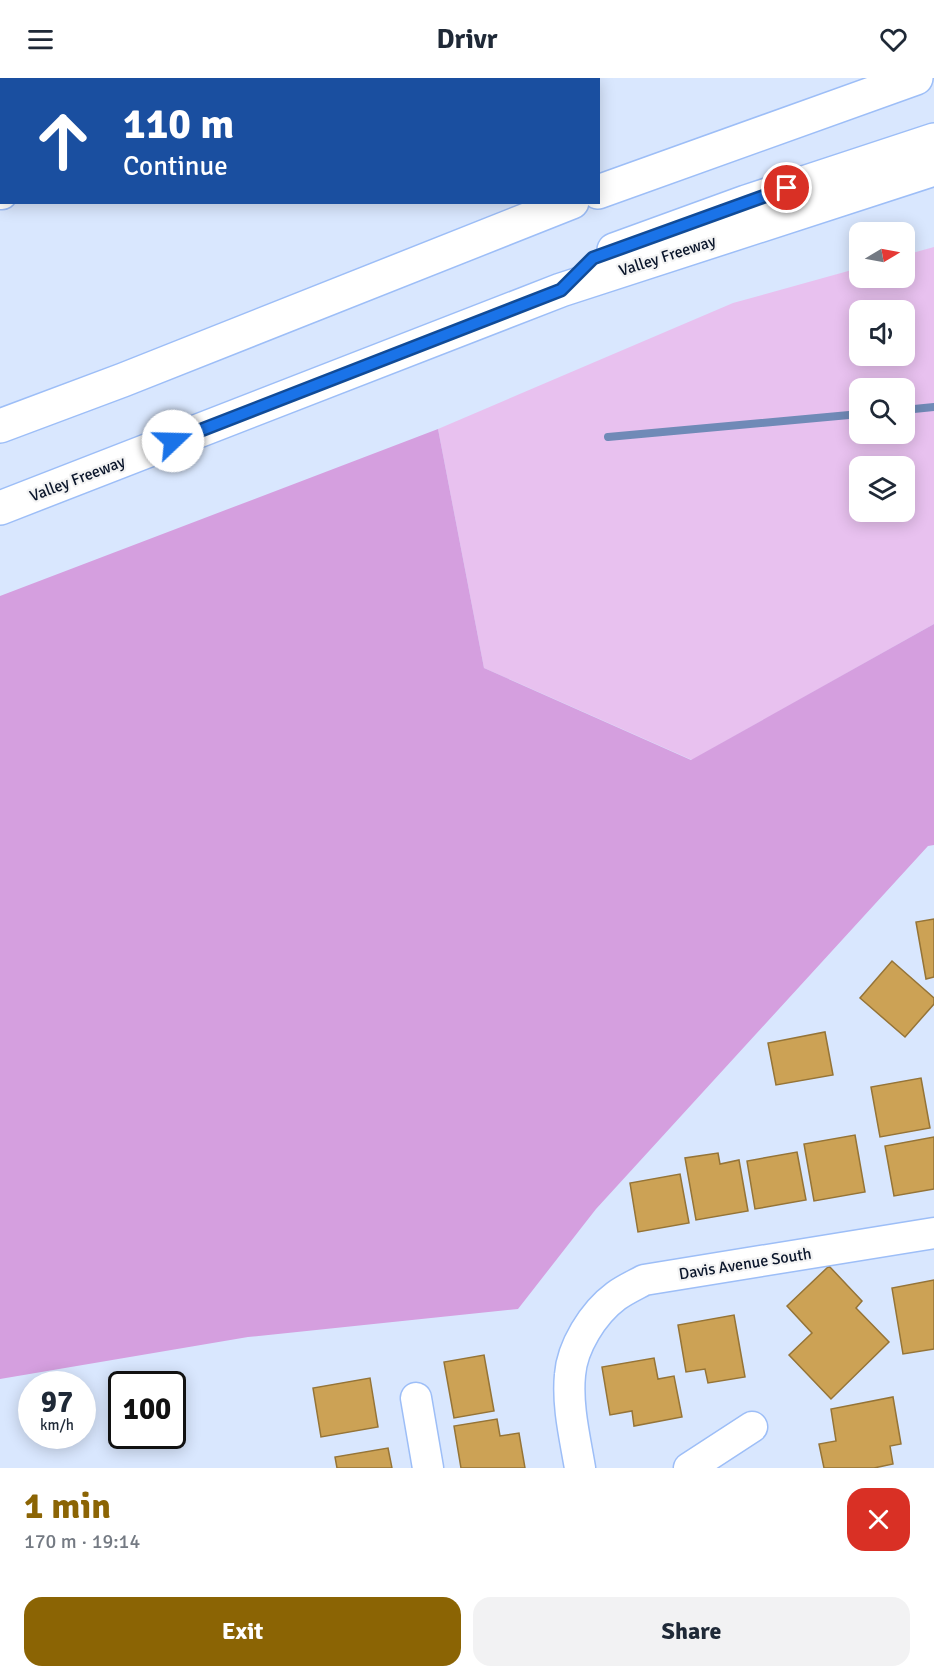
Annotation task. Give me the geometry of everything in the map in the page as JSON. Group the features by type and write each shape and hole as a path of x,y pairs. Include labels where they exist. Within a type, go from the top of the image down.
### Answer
{"highway":[{"path":"600,191 916,78"},
{"path":"561,290 593,258 746,202 934,140"},
{"name":"Valley Freeway","path":"0,508 561,290 934,169"},
{"path":"0,426 123,380 567,204"}],"street":[{"name":"Davis Avenue South","path":"579,1468 571,1406 570,1374 580,1340 593,1319 615,1296 644,1280 934,1233"},
{"path":"416,1398 428,1468"},
{"path":"689,1468 752,1427"}],"shaded area":[{"path":"934,247 934,624 692,760 484,668 438,429 733,303 849,271 849,288 915,288 915,252"},
{"path":"438,429 484,668 691,760 934,624 934,845 928,846 596,1209 518,1309 248,1337 47,1371 18,1371 18,1376 0,1379 0,596"}],"building":[{"path":"934,919 934,977 926,979 916,922"},
{"path":"892,961 934,998 934,1004 905,1037 860,998"},
{"path":"825,1032 833,1075 776,1085 768,1043"},
{"path":"921,1078 930,1128 880,1137 871,1087"},
{"path":"855,1135 865,1192 814,1201 804,1144"},
{"path":"934,1137 934,1189 894,1196 885,1146"},
{"path":"797,1152 806,1200 755,1209 747,1161"},
{"path":"718,1153 720,1164 739,1160 748,1211 696,1220 685,1158"},
{"path":"680,1174 689,1223 638,1232 630,1183"},
{"path":"829,1266 862,1301 856,1308 889,1342 831,1399 789,1355 812,1333 787,1306"},
{"path":"934,1280 934,1349 903,1354 892,1288"},
{"path":"734,1315 745,1377 708,1383 705,1369 686,1372 678,1325"},
{"path":"484,1355 494,1411 454,1418 444,1362"},
{"path":"654,1358 658,1379 674,1376 682,1417 634,1426 632,1411 610,1415 602,1367"},
{"path":"370,1378 378,1427 321,1437 313,1388"},
{"path":"893,1397 901,1444 890,1446 893,1464 874,1468 824,1468 819,1444 836,1441 831,1409"},
{"path":"497,1419 500,1436 519,1433 525,1468 461,1468 454,1426"},
{"path":"388,1448 392,1468 337,1468 335,1457"}],"waterway":[{"path":"915,409 934,407"},
{"path":"608,437 849,415"}],"route":[{"path":"173,441 561,290 593,258 787,188"}]}
